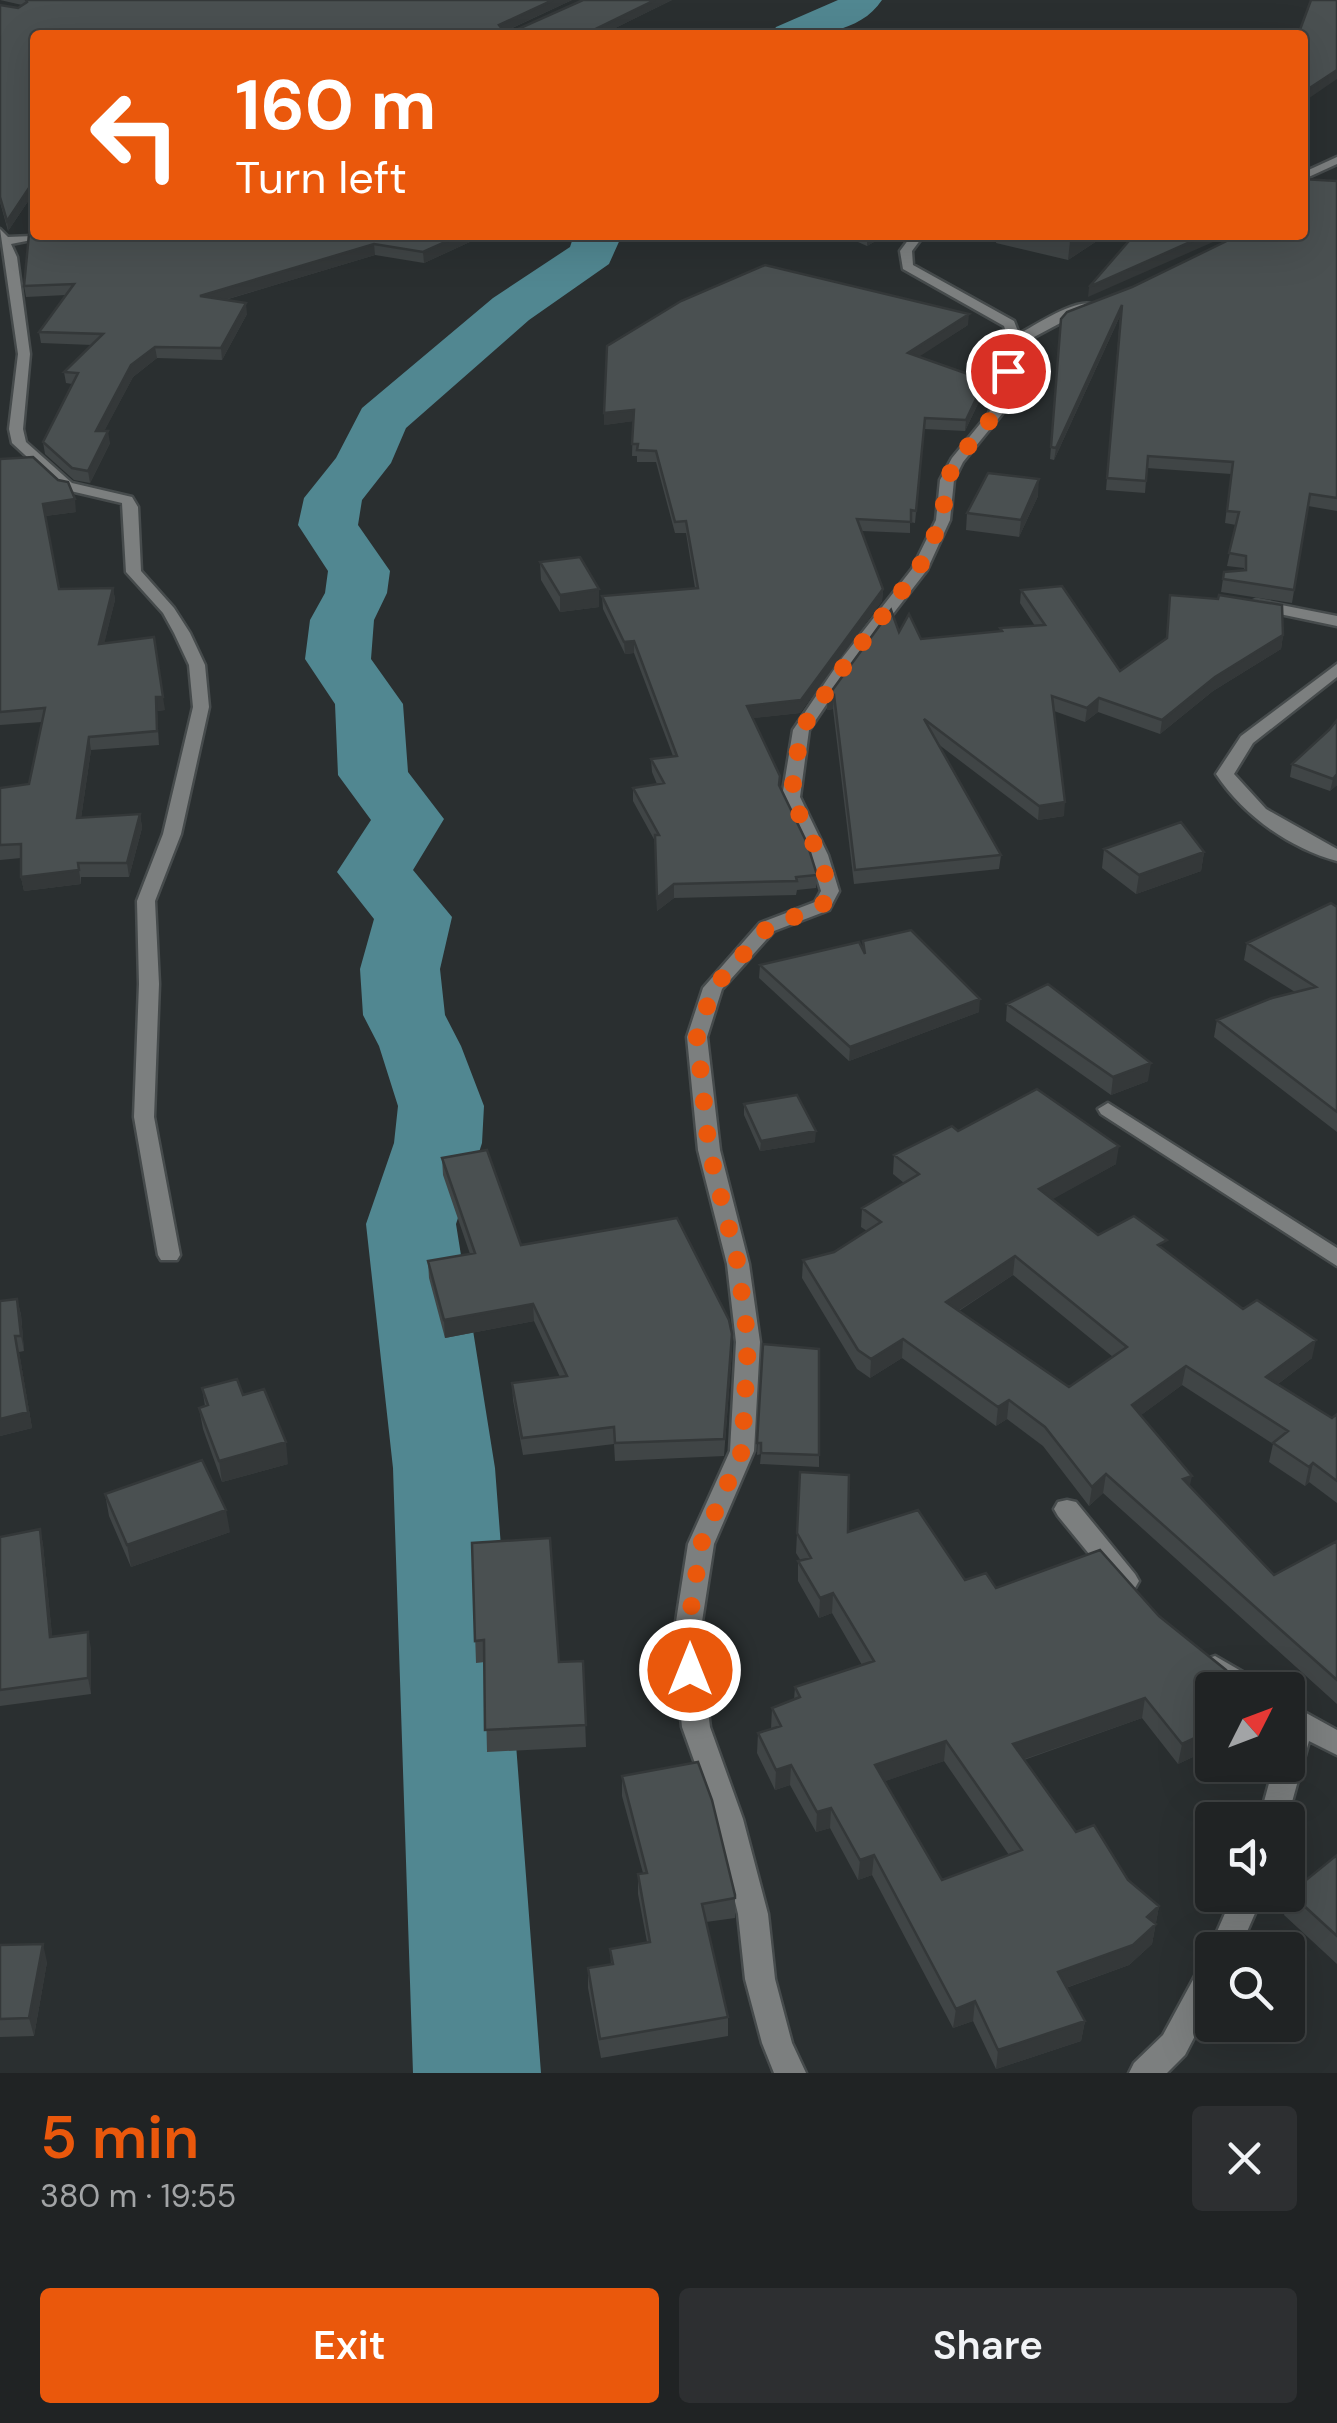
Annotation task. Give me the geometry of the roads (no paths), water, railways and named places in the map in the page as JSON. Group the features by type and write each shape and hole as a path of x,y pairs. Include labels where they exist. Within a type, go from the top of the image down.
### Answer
{"street":[{"path":"1308,175 1337,160"},
{"path":"30,235 2,236 11,257 24,354 16,429 19,443 66,486 127,500 131,507 134,572 168,611 196,666 201,707 193,753 172,834 146,901 149,984 144,1117 169,1255"},
{"path":"790,2073 777,2043 760,1980 754,1914 730,1820 696,1726 686,1641 701,1544 742,1451 748,1342 738,1264 709,1150 697,1037 713,988 768,927 822,906 830,891 819,855 791,797 801,730 918,570 942,520 947,480 956,461 995,414 1015,342 1010,324 998,315 907,267 906,251 914,240"},
{"path":"1015,342 1054,319 1111,298"},
{"path":"1232,602 1337,621"},
{"path":"1337,669 1247,740 1225,774 1235,792 1257,813 1337,856"},
{"path":"1108,1108 1337,1258"},
{"path":"1067,1509 1140,1598"},
{"path":"1192,1647 1226,1672"},
{"path":"1305,1725 1337,1744"},
{"path":"1145,2073 1174,2045 1195,2006"}],"waterway":[{"path":"802,30 864,0"},
{"path":"477,2073 444,1468 411,1224 438,1143 441,1106 420,1046 404,1015 400,969 413,917 375,872 408,819 373,775 369,704 338,659 342,620 356,593 359,571 328,525 333,498 362,463 382,420 511,309 592,254 596,240"}]}
